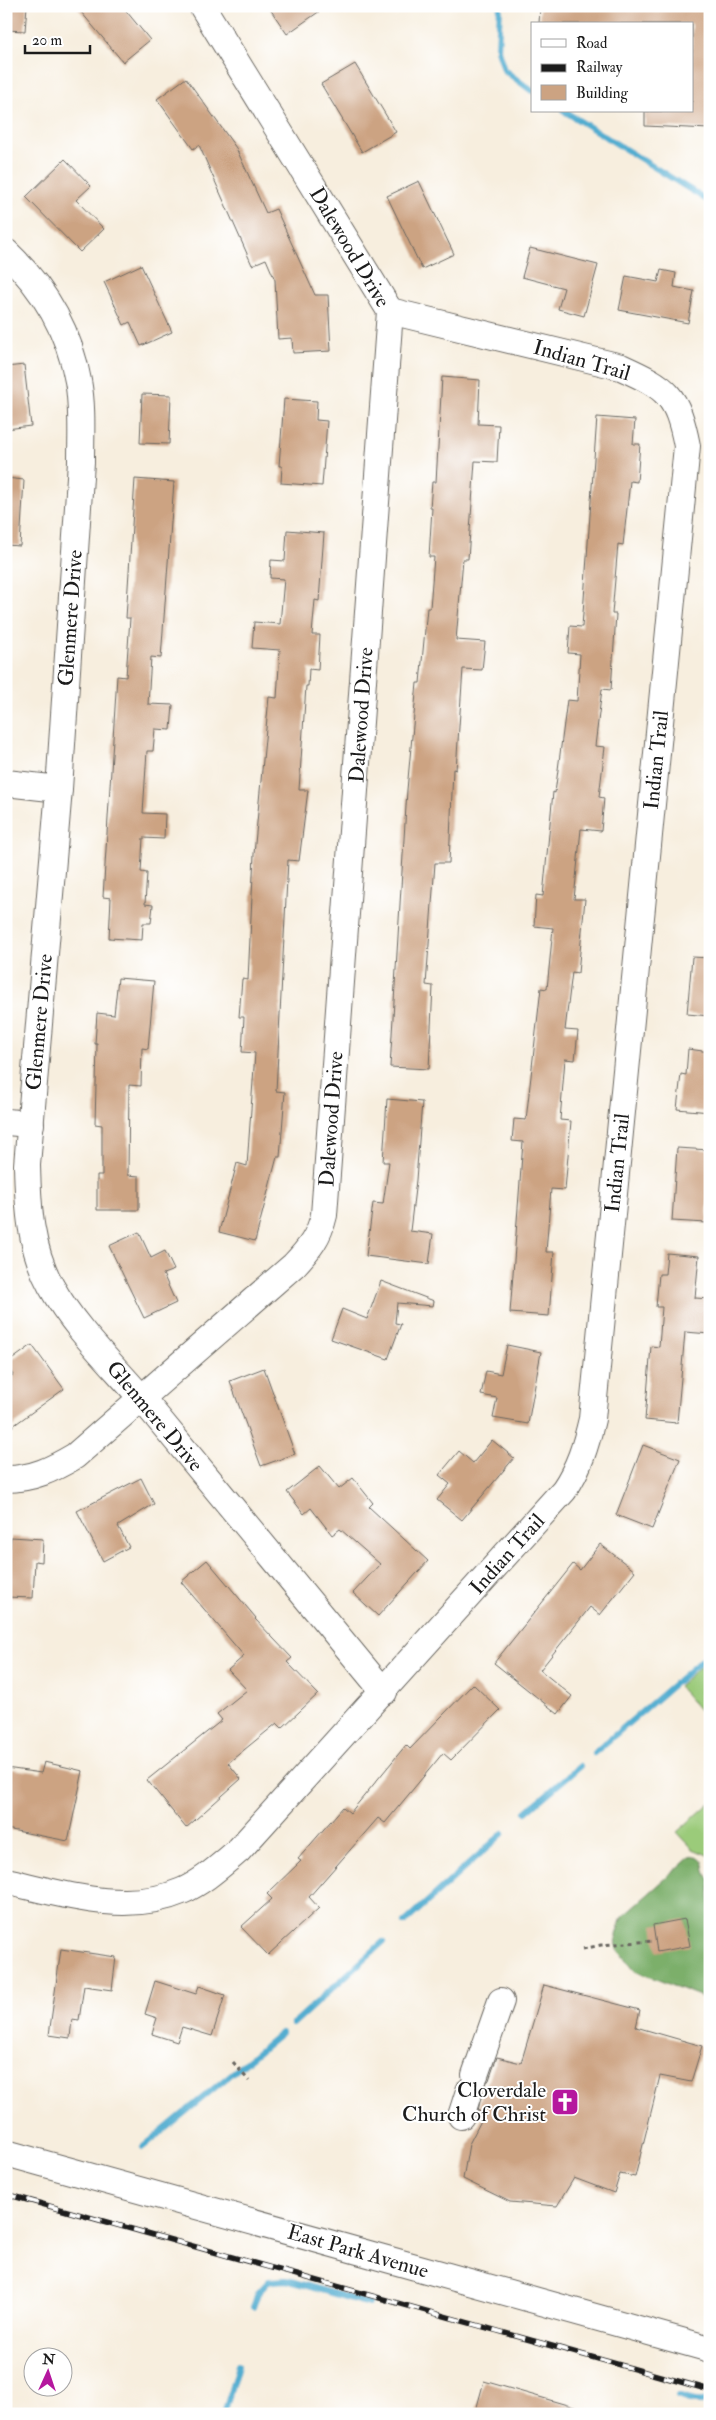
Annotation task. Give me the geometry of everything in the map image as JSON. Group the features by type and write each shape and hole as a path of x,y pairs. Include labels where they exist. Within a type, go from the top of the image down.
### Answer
{"street":[{"name":"Dalewood Drive","path":"6,1479 16,1479 48,1472 74,1456 143,1399 294,1265 312,1246 320,1231 324,1215 390,311 202,6"},
{"name":"Glenmere Drive","path":"6,252 24,269 56,312 73,359 78,382 81,462 59,789 19,1123 27,1165 28,1209 35,1249 51,1285 71,1317 143,1399 384,1692"},
{"name":"Indian Trail","path":"6,1882 85,1899 117,1902 149,1900 182,1891 211,1873 238,1851 384,1692 564,1490 574,1474 588,1439 594,1400 687,446 682,418 668,394 646,378 621,367 390,311"},
{"path":"6,783 59,789"},
{"path":"461,2116 501,2001"},
{"name":"East Park Avenue","path":"6,2154 710,2349"}],"path":[{"path":"583,1949 601,1945 653,1941"},
{"path":"234,2064 249,2080"}],"green space":[{"path":"710,1658 710,1722 678,1686"},
{"path":"710,1803 710,1856 693,1849 677,1832"},
{"path":"696,1856 704,1863 707,1876 710,1879 710,2000 635,1971 617,1949 616,1935 622,1917 690,1857"}],"building":[{"path":"6,6 27,6 25,31 6,30"},
{"path":"76,6 122,6 150,40 123,62"},
{"path":"268,6 327,6 287,34"},
{"path":"540,6 710,6 710,129 645,126 645,112 694,112 694,22 539,22"},
{"path":"355,64 396,132 362,152 321,84"},
{"path":"186,78 236,148 266,213 276,209 315,295 328,295 331,351 293,353 292,338 278,339 275,280 266,259 252,265 199,145 193,149 157,99"},
{"path":"65,159 91,186 76,200 104,229 80,252 26,197"},
{"path":"419,181 454,254 422,269 387,196"},
{"path":"530,248 598,265 584,316 558,309 564,288 522,277"},
{"path":"141,265 172,332 141,346 130,322 124,325 104,282"},
{"path":"661,270 676,273 674,287 694,291 688,323 619,310 626,276 658,282"},
{"path":"24,365 31,426 6,429 6,367"},
{"path":"442,377 480,380 478,424 499,425 497,462 475,461 468,559 463,559 456,640 485,642 482,670 463,669 456,770 453,769 449,863 435,863 426,985 433,986 429,1069 390,1067 407,790 417,683 420,683 427,608 430,608 434,557 429,557 432,508 430,508 432,482 436,482"},
{"path":"142,394 171,395 169,444 140,443"},
{"path":"284,399 317,401 316,420 327,421 322,486 281,483 282,466 279,466"},
{"path":"597,417 635,420 633,444 640,444 637,482 630,481 623,545 618,544 612,614 616,614 611,690 602,689 595,746 605,747 599,797 604,798 601,831 581,829 574,899 585,899 578,973 572,972 565,1030 578,1031 575,1060 565,1059 560,1120 571,1121 565,1190 551,1189 546,1252 554,1252 549,1316 510,1313 523,1142 512,1141 514,1119 526,1120 541,988 547,989 553,928 534,926 536,895 543,896 553,792 555,793 567,700 577,701 580,654 568,653 570,626 582,627"},
{"path":"6,478 24,480 20,546 6,545"},
{"path":"135,479 174,482 161,658 151,657 148,704 173,705 171,730 155,729 153,751 147,751 143,813 165,814 164,839 143,838 141,872 147,873 145,904 153,905 151,923 143,923 142,940 109,938 111,898 103,897 117,676 126,677 130,618 126,618"},
{"path":"287,530 324,533 319,601 315,600 312,635 320,635 318,670 309,669 308,686 306,686 299,790 308,790 299,861 288,860 276,1091 285,1092 280,1157 277,1157 255,1241 219,1232 237,1163 247,1166 255,1053 242,1052 244,1017 239,1017 242,979 248,980 254,854 269,697 277,698 280,650 252,648 254,622 280,624 284,579 270,578 271,560 285,561"},
{"path":"692,957 710,958 710,1016 687,1014"},
{"path":"118,978 154,981 148,1049 142,1048 141,1086 129,1085 128,1175 139,1176 139,1210 97,1210 97,1175 102,1175 102,1125 95,1124 97,1013 114,1015"},
{"path":"688,1049 710,1052 710,1112 677,1109 681,1074 686,1075"},
{"path":"387,1099 422,1102 410,1231 433,1234 429,1264 366,1256 373,1203 383,1204 389,1162 383,1162"},
{"path":"677,1148 710,1150 707,1223 672,1221"},
{"path":"139,1232 151,1258 165,1251 174,1270 163,1274 176,1303 144,1318 109,1246"},
{"path":"667,1253 699,1256 695,1298 710,1299 710,1334 685,1332 677,1423 645,1420 651,1346 659,1347 662,1307 656,1307 659,1274 665,1274"},
{"path":"381,1281 434,1301 433,1306 397,1303 395,1323 401,1324 388,1359 331,1339 342,1309 367,1319"},
{"path":"32,1345 64,1389 6,1431 6,1380 13,1375 6,1364"},
{"path":"507,1345 541,1352 528,1424 493,1418 497,1398 481,1395 486,1371 501,1374"},
{"path":"264,1368 295,1454 261,1466 230,1381"},
{"path":"492,1440 514,1458 462,1520 437,1500 450,1484 439,1475 459,1451 473,1463"},
{"path":"643,1445 680,1459 652,1529 616,1515"},
{"path":"320,1466 339,1489 353,1478 373,1503 369,1507 428,1561 378,1616 353,1593 380,1564 340,1529 332,1535 311,1508 304,1514 287,1492"},
{"path":"141,1478 154,1504 118,1526 129,1547 103,1561 77,1511"},
{"path":"11,1537 43,1539 42,1562 35,1561 33,1598 6,1597 6,1548 10,1548"},
{"path":"600,1544 635,1571 600,1615 590,1607 540,1670 572,1696 558,1714 494,1663 573,1564 580,1570"},
{"path":"207,1560 255,1619 292,1658 287,1662 318,1694 282,1728 277,1723 228,1763 241,1779 186,1828 147,1780 222,1720 217,1714 247,1690 228,1670 244,1656 181,1582"},
{"path":"473,1684 500,1710 451,1760 443,1753 385,1823 378,1818 309,1897 319,1908 268,1955 241,1927 272,1899 267,1894 301,1861 298,1859 343,1807 350,1813 406,1745 410,1749"},
{"path":"44,1762 83,1771 68,1841 6,1829 6,1768 41,1773"},
{"path":"685,1919 690,1946 657,1952 653,1925"},
{"path":"61,1949 116,1957 112,1990 84,1986 79,2020 72,2019 70,2038 49,2035"},
{"path":"155,1981 196,1994 199,1986 225,1995 212,2036 182,2027 177,2042 152,2034 157,2018 145,2014"},
{"name":"Cloverdale Church of Christ","path":"544,1985 640,2010 636,2027 702,2046 691,2082 660,2076 635,2177 620,2174 614,2193 574,2178 557,2206 510,2202 463,2179 469,2144 485,2113 478,2111 483,2087 489,2080 497,2057 521,2063"},
{"path":"484,2381 581,2409 581,2414 475,2414"}],"waterway":[{"path":"500,6 498,50 504,70 531,90"},
{"path":"566,112 710,202"},
{"path":"594,1753 710,1653"},
{"path":"526,1812 580,1766"},
{"path":"404,1923 503,1833"},
{"path":"293,2024 383,1942"},
{"path":"143,2147 281,2033"},
{"path":"253,2307 258,2293 269,2281 287,2280 369,2304"},
{"path":"224,2414 238,2365"},
{"path":"678,2396 698,2401 710,2398"}],"railway":[{"path":"6,2194 710,2390"}],"place":[{"name":"Cloverdale Church of Christ","path":"565,2102"}]}
